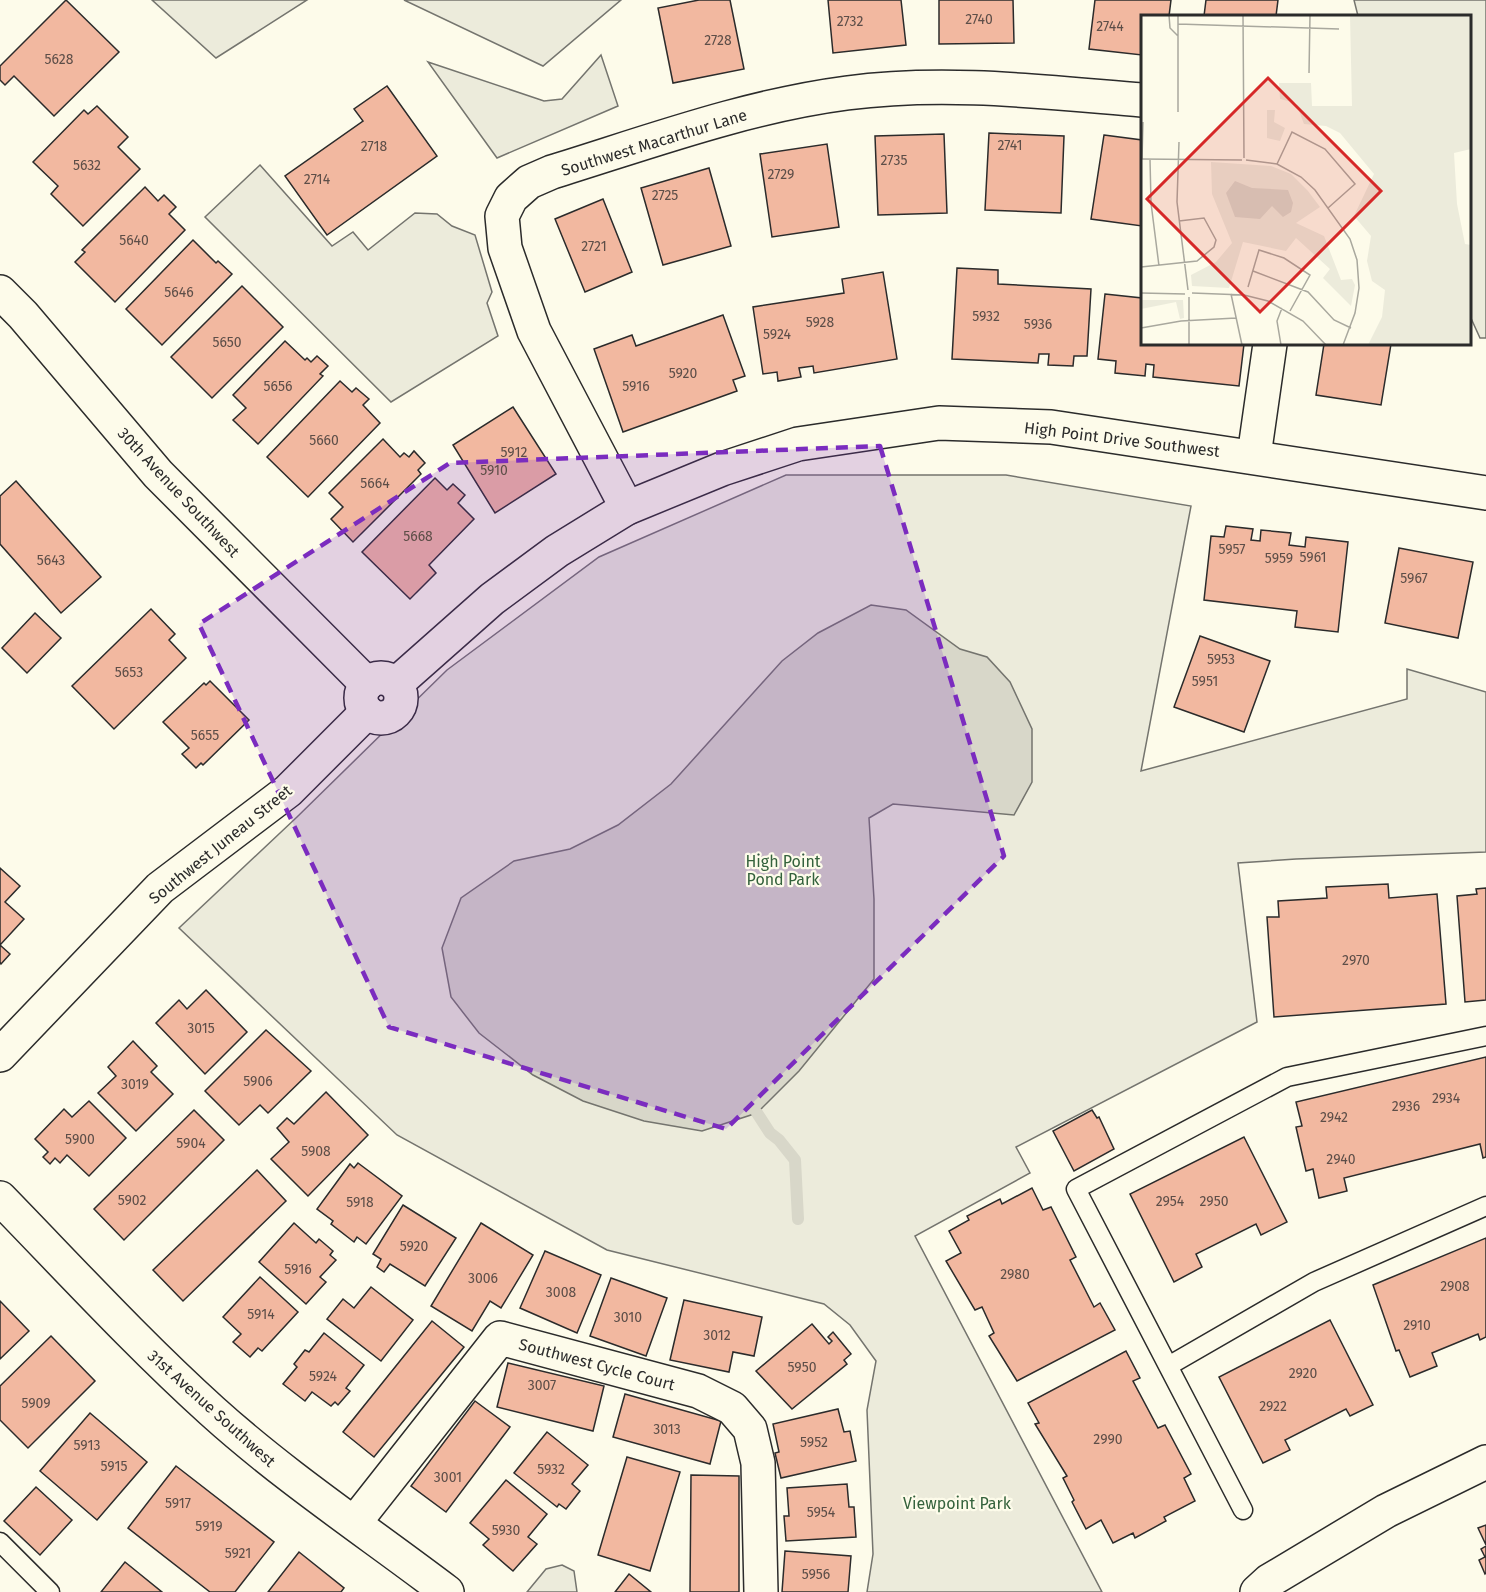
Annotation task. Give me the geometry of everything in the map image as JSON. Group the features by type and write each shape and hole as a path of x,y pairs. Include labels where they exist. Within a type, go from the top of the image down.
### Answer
{"street":[{"name":"Southwest Macarthur Lane","path":"627,508 534,331 505,248 502,216 511,198 529,182 552,172 736,116 846,93 937,87 1020,90 1141,100"},
{"name":"30th Avenue Southwest","path":"0,292 23,315 158,474 376,693"},
{"path":"1254,456 1270,345"},
{"name":"High Point Drive Southwest","path":"376,693 492,599 557,551 627,508 722,469 798,444 939,423 1051,427 1486,493"},
{"name":"Southwest Juneau Street","path":"0,1055 160,888 288,791 376,693"},
{"name":"31st Avenue Southwest","path":"0,1198 145,1349 213,1412 273,1463 447,1592"},
{"name":"Southwest Cycle Court","path":"355,1522 500,1338 698,1391 732,1408 750,1429 758,1463 761,1592"},
{"path":"1257,1592 1269,1581 1386,1510 1486,1462"}],"lane":[{"path":"1243,1509 1170,1365 1076,1189 1287,1077 1486,1036"},
{"path":"1170,1365 1314,1282 1486,1206"},
{"path":"0,1542 50,1592"}],"highlighted area":[{"path":"880,446 1004,856 726,1129 389,1027 199,624 450,463"}],"green space":[{"path":"152,0 307,0 216,58"},
{"path":"404,0 621,0 543,66"},
{"path":"1354,0 1486,0 1486,338 1480,338 1471,318 1471,15 1358,15"},
{"path":"601,55 618,106 497,158 428,62 544,101 562,99"},
{"path":"260,165 332,246 353,232 368,250 415,213 437,214 452,226 475,235 492,292 487,303 498,336 391,402 205,217"},
{"name":"High Point Pond Park","path":"786,475 1006,475 1191,506 1141,771 1407,699 1407,669 1486,692 1486,852 1238,863 1257,1022 1016,1147 1030,1173 915,1236 1102,1592 867,1592 873,1554 867,1410 876,1361 850,1325 824,1304 607,1250 397,1135 179,928 297,817 447,670 599,557"},
{"path":"562,1565 574,1571 577,1592 527,1592 546,1569"}],"shaded area":[{"path":"871,605 906,610 960,649 987,657 1010,682 1032,729 1032,782 1014,815 893,804 869,818 874,899 874,979 799,1071 757,1113 702,1131 644,1121 583,1101 533,1075 479,1033 451,997 442,948 461,898 514,861 570,849 618,825 671,784 782,661 818,633"}],"building":[{"path":"66,0 119,52 54,116 14,76 5,85 0,80 0,66"},
{"path":"699,0 730,0 744,69 673,83 658,8"},
{"path":"828,0 901,0 906,45 833,53"},
{"path":"939,0 1013,0 1014,43 939,44"},
{"path":"1095,0 1171,0 1169,15 1141,15 1141,55 1089,49"},
{"path":"1206,0 1278,0 1276,15 1204,15"},
{"path":"387,86 437,156 327,235 285,176 363,121 354,109"},
{"path":"97,106 128,137 118,147 140,169 83,226 51,194 58,186 33,162 84,110 88,114"},
{"path":"989,133 1064,136 1061,213 985,210"},
{"path":"944,134 947,213 878,215 875,136"},
{"path":"1104,135 1141,140 1141,226 1091,219"},
{"path":"827,144 839,227 772,237 760,154"},
{"path":"709,168 731,246 663,265 641,188"},
{"path":"145,187 158,201 164,195 176,207 169,214 185,230 115,302 75,262 85,252 82,250"},
{"path":"603,199 632,272 585,292 555,219"},
{"path":"193,240 216,263 218,261 232,274 162,345 126,309"},
{"path":"957,268 998,270 998,284 1091,289 1087,356 1074,356 1073,366 1048,365 1049,354 1039,354 1038,363 952,359"},
{"path":"883,272 897,359 814,373 813,366 799,368 801,377 778,381 777,372 763,374 753,307 844,293 842,279"},
{"path":"242,286 283,327 212,398 171,357"},
{"path":"1105,294 1141,298 1141,345 1244,345 1239,386 1153,377 1154,365 1146,364 1145,376 1115,373 1116,361 1098,359"},
{"path":"723,315 745,376 733,380 737,391 623,432 594,349 632,335 636,346"},
{"path":"285,341 305,360 307,358 311,362 317,356 328,366 320,374 323,376 258,444 233,420 246,408 233,395"},
{"path":"1324,345 1391,345 1381,405 1316,395"},
{"path":"340,381 352,392 356,388 369,399 363,405 380,423 308,497 267,457"},
{"path":"513,407 556,474 495,513 453,445"},
{"path":"383,439 400,457 404,453 409,457 414,451 425,463 418,470 421,474 353,542 331,519 343,507 329,493"},
{"path":"435,478 447,490 453,484 465,495 458,503 474,519 429,565 436,573 410,599 362,552"},
{"path":"16,481 101,577 61,613 0,544 0,496"},
{"path":"1226,526 1253,529 1251,540 1260,541 1261,530 1291,533 1289,545 1305,547 1306,537 1348,542 1338,632 1295,627 1297,611 1204,600 1211,536 1224,537"},
{"path":"1399,548 1473,562 1458,638 1385,623"},
{"path":"151,609 175,634 169,640 186,658 114,729 72,686"},
{"path":"35,613 61,638 27,673 2,648"},
{"path":"1200,636 1270,661 1244,732 1174,707"},
{"path":"210,681 249,720 203,765 201,763 196,768 182,754 189,748 163,722 204,683 206,685"},
{"path":"0,868 20,886 5,902 24,919 0,945"},
{"path":"1388,884 1389,898 1437,894 1446,1004 1274,1017 1267,917 1279,917 1278,901 1327,898 1326,887"},
{"path":"1486,888 1486,1000 1465,1002 1457,896 1477,894 1476,889"},
{"path":"0,945 10,954 1,964 0,962"},
{"path":"206,990 247,1032 205,1074 156,1023 179,1000 187,1009"},
{"path":"266,1030 311,1071 268,1113 260,1105 239,1125 205,1091"},
{"path":"133,1041 157,1066 151,1072 173,1094 136,1131 98,1093 116,1076 108,1067"},
{"path":"1486,1057 1486,1157 1483,1158 1480,1144 1344,1178 1347,1191 1319,1198 1313,1169 1306,1171 1296,1127 1302,1126 1296,1102"},
{"path":"326,1092 368,1135 308,1196 271,1159 289,1142 277,1128 287,1118 294,1124"},
{"path":"89,1101 126,1138 89,1176 67,1155 60,1163 55,1158 50,1164 43,1157 48,1152 35,1139 64,1109 72,1117"},
{"path":"194,1110 224,1140 124,1240 94,1209"},
{"path":"1092,1110 1097,1118 1099,1117 1114,1149 1074,1171 1053,1131"},
{"path":"1244,1137 1287,1222 1261,1235 1256,1224 1196,1254 1202,1267 1174,1282 1130,1194"},
{"path":"358,1163 402,1196 366,1244 357,1237 354,1242 331,1224 333,1221 317,1209 350,1164 354,1168"},
{"path":"257,1170 286,1201 183,1301 153,1270"},
{"path":"1032,1188 1043,1210 1051,1207 1076,1257 1070,1260 1094,1307 1100,1303 1115,1330 1017,1381 989,1336 994,1333 982,1307 975,1310 946,1261 961,1253 949,1231 969,1220 967,1216 1000,1199 1002,1204"},
{"path":"403,1205 456,1238 425,1286 390,1264 384,1272 377,1267 381,1259 373,1254"},
{"path":"294,1223 316,1243 319,1239 333,1251 330,1255 336,1260 320,1277 326,1282 306,1304 259,1262"},
{"path":"481,1223 533,1255 501,1308 490,1301 472,1331 431,1306"},
{"path":"1486,1238 1486,1337 1480,1340 1478,1334 1432,1353 1437,1366 1410,1377 1399,1350 1396,1351 1373,1285"},
{"path":"545,1251 601,1275 577,1333 520,1308"},
{"path":"260,1277 298,1312 262,1351 258,1348 250,1357 233,1342 241,1334 223,1317"},
{"path":"611,1278 667,1298 646,1356 590,1336"},
{"path":"371,1287 413,1320 381,1361 327,1319 343,1299 354,1308"},
{"path":"684,1300 762,1317 754,1356 733,1352 729,1372 670,1360"},
{"path":"0,1301 29,1331 0,1359"},
{"path":"1330,1320 1373,1405 1350,1416 1346,1409 1285,1440 1290,1450 1263,1463 1219,1377"},
{"path":"432,1321 464,1347 374,1457 343,1432"},
{"path":"812,1324 829,1344 832,1341 828,1337 833,1332 851,1354 844,1360 847,1364 792,1409 756,1371"},
{"path":"324,1333 364,1365 346,1388 350,1391 338,1405 335,1402 331,1406 312,1392 305,1401 283,1384 297,1367 294,1364 305,1350 309,1352"},
{"path":"51,1336 95,1381 28,1448 0,1420 0,1386"},
{"path":"1126,1351 1140,1378 1133,1381 1158,1428 1165,1425 1191,1474 1184,1478 1195,1501 1164,1517 1166,1521 1135,1538 1133,1533 1113,1543 1101,1520 1086,1529 1063,1478 1067,1476 1035,1424 1039,1423 1028,1403"},
{"path":"508,1363 604,1386 593,1431 497,1407"},
{"path":"625,1394 721,1421 710,1464 613,1437"},
{"path":"475,1401 510,1427 446,1512 411,1486"},
{"path":"838,1409 844,1432 850,1431 856,1461 781,1478 775,1453 779,1452 773,1424"},
{"path":"90,1413 147,1462 97,1520 40,1471"},
{"path":"547,1432 588,1465 572,1484 580,1491 566,1509 559,1504 557,1507 514,1473"},
{"path":"627,1457 680,1472 650,1571 598,1555"},
{"path":"176,1466 274,1542 235,1592 210,1592 128,1528"},
{"path":"691,1475 739,1476 739,1592 690,1592"},
{"path":"506,1480 547,1514 528,1537 537,1544 513,1571 483,1545 489,1539 470,1523"},
{"path":"847,1484 849,1507 854,1507 856,1537 786,1541 784,1516 789,1516 787,1488"},
{"path":"36,1487 72,1520 40,1555 4,1521"},
{"path":"1486,1525 1486,1545 1478,1528"},
{"path":"1486,1546 1485,1574 1479,1560 1485,1557 1481,1549"},
{"path":"785,1551 851,1556 848,1592 782,1592"},
{"path":"299,1552 344,1588 341,1592 268,1592"},
{"path":"125,1562 162,1592 101,1592"},
{"path":"629,1574 651,1592 615,1592"}],"waterway":[{"path":"757,1113 770,1133 779,1140 795,1160 798,1219"}],"park label":[{"name":"Viewpoint Park","path":"957,1503"}]}
